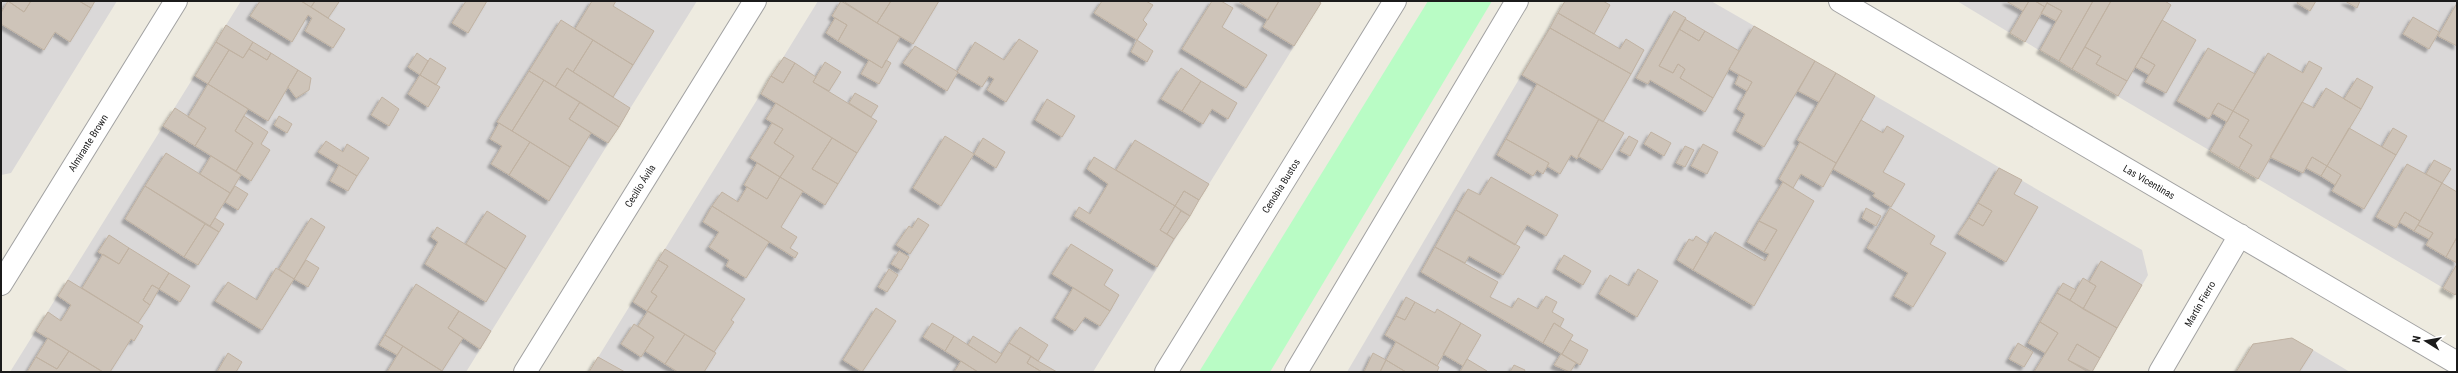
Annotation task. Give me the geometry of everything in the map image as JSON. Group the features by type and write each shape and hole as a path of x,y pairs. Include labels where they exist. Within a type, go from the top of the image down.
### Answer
{"street":[{"name":"Almirante Brown","path":"1,284 7,262 176,1"},
{"name":"Cecilio Ávila","path":"525,372 755,1"},
{"name":"Cenobia Bustos","path":"1166,372 1395,1"},
{"path":"1296,372 1517,1"},
{"name":"Las Vicentinas","path":"1840,1 2457,363"},
{"name":"Martín Fierro","path":"2160,372 2240,235"}],"shaded area":[{"path":"1,1 117,1 11,173 1,175"},
{"path":"241,1 697,1 466,372 10,372"},
{"path":"818,1 1322,1 1093,372 589,372"},
{"path":"1565,1 1711,1 2142,250 2148,275 2092,372 1347,372"},
{"path":"1957,1 2457,1 2457,296 2010,33"},
{"path":"2292,338 2350,372 2236,372 2253,344"}],"green space":[{"path":"1428,1 1492,1 1270,372 1199,372"}],"building":[{"path":"8,1 24,12 31,1 79,1 91,8 70,42 55,32 44,50 1,24 1,13"},
{"path":"8,1 31,1 24,12"},
{"path":"79,1 95,1 91,8"},
{"path":"260,1 301,1 345,29 333,48 305,31 312,18 308,15 292,42 250,16"},
{"path":"301,1 315,1 311,7"},
{"path":"315,1 339,2 328,18 311,7"},
{"path":"466,1 487,1 468,33 452,23"},
{"path":"592,1 616,1 613,6 654,31 633,65 575,29"},
{"path":"841,1 900,37 882,68 838,41 847,25 832,16"},
{"path":"843,1 891,1 877,23"},
{"path":"891,1 939,1 913,44 877,23"},
{"path":"1102,1 1146,1 1153,5 1143,20 1147,24 1137,40 1094,13"},
{"path":"1212,1 1221,1 1233,8 1222,27 1267,55 1246,88 1182,49"},
{"path":"1238,1 1279,1 1268,20"},
{"path":"1279,1 1318,1 1321,3 1294,46 1263,27"},
{"path":"1565,1 1603,1 1610,5 1594,34 1558,13"},
{"path":"2006,1 2029,1 2023,11"},
{"path":"2029,1 2035,1 2045,7 2025,42 2010,33"},
{"path":"2035,1 2048,1 2045,7"},
{"path":"2048,1 2093,1 2059,61 2040,50 2062,11 2047,3"},
{"path":"2093,1 2111,1 2072,69 2059,61"},
{"path":"2111,1 2165,1 2171,5 2127,81 2096,64 2101,56 2085,47"},
{"path":"2298,1 2316,1 2310,11 2297,3"},
{"path":"2345,1 2360,1 2357,8"},
{"path":"2047,3 2062,11 2056,21 2041,13"},
{"path":"2457,3 2457,46 2438,36"},
{"path":"1674,11 1686,18 1659,66 1673,73 1678,64 1685,69 1680,78 1713,98 1705,112 1650,80 1648,84 1636,78"},
{"path":"1558,13 1620,49 1626,39 1644,50 1631,74 1550,28"},
{"path":"2413,17 2439,32 2429,49 2403,34"},
{"path":"835,18 847,25 838,41 826,33"},
{"path":"1685,19 1705,31 1699,41 1679,29"},
{"path":"561,20 593,40 573,72 567,68 555,87 529,71"},
{"path":"2162,20 2196,40 2166,93 2145,82 2155,65 2141,57"},
{"path":"226,25 253,42 243,58 216,42"},
{"path":"1754,26 1815,61 1764,147 1736,131 1745,114 1737,109 1752,82 1729,69"},
{"path":"1550,28 1631,74 1603,122 1522,75"},
{"path":"1679,29 1699,41 1705,31 1739,51 1713,98 1680,78 1685,69 1678,64 1673,73 1659,66"},
{"path":"1019,39 1038,51 1006,102 987,90 994,79 989,76 982,87 957,72 975,42 1004,60"},
{"path":"593,40 633,65 613,97 573,72"},
{"path":"1137,40 1153,51 1147,62 1131,52"},
{"path":"216,42 229,50 208,84 195,76"},
{"path":"253,42 271,53 267,60 249,49"},
{"path":"915,46 958,72 947,91 903,63"},
{"path":"2085,47 2101,56 2096,64 2127,81 2118,96 2072,69"},
{"path":"2208,48 2255,74 2233,111 2218,103 2209,119 2177,101"},
{"path":"249,49 267,60 271,53 298,70 268,121 208,84 229,50 243,58"},
{"path":"417,53 428,61 420,75 408,67"},
{"path":"2268,53 2303,73 2309,61 2322,68 2258,179 2239,168 2252,145 2239,137 2249,120 2233,111"},
{"path":"784,57 795,63 783,83 771,76"},
{"path":"2141,57 2155,65 2149,75 2135,67"},
{"path":"430,58 446,68 436,85 420,75"},
{"path":"869,60 882,68 886,60 891,63 879,84 861,74"},
{"path":"1815,61 1836,73 1819,102 1798,91"},
{"path":"825,62 841,72 829,91 813,82"},
{"path":"795,63 816,77 813,82 877,121 857,153 761,94 771,76 783,83"},
{"path":"567,68 630,108 619,127 555,87"},
{"path":"1181,68 1201,81 1182,111 1161,99"},
{"path":"298,70 311,78 309,90 296,98 288,87"},
{"path":"529,71 544,80 512,131 497,122"},
{"path":"1836,73 1875,96 1836,163 1797,140"},
{"path":"420,75 440,87 428,107 408,94"},
{"path":"1739,75 1752,82 1747,91 1735,84"},
{"path":"2357,78 2373,87 2361,109 2344,99"},
{"path":"544,80 580,102 569,119 591,133 570,167 512,131"},
{"path":"1201,81 1237,103 1228,119 1212,109 1203,124 1182,111"},
{"path":"208,84 248,109 235,131 253,143 236,171 195,146 206,128 188,117"},
{"path":"1537,84 1599,119 1577,159 1571,155 1560,174 1547,166 1549,163 1506,139"},
{"path":"2326,88 2361,109 2327,166 2312,157 2303,173 2270,157 2302,102 2314,108"},
{"path":"855,93 878,106 871,117 849,103"},
{"path":"382,97 399,109 389,126 371,115"},
{"path":"1047,99 1075,116 1062,137 1035,120"},
{"path":"580,102 619,127 608,143 569,119"},
{"path":"776,103 832,138 812,169 838,184 825,205 780,177 794,156 774,143 783,129 766,119"},
{"path":"2218,103 2233,111 2227,122 2212,113"},
{"path":"175,108 206,128 195,146 163,126"},
{"path":"2233,111 2249,120 2239,137 2252,145 2239,168 2210,151"},
{"path":"244,116 268,132 261,144 270,150 251,181 236,171 253,143 235,131"},
{"path":"279,116 292,124 287,133 274,125"},
{"path":"1599,119 1624,133 1602,170 1578,156"},
{"path":"1861,120 1883,133 1887,126 1904,136 1883,172 1905,184 1891,207 1873,196 1875,193 1833,169"},
{"path":"499,123 530,142 509,175 491,164 502,146 490,139"},
{"path":"772,123 783,129 774,143 794,156 780,177 750,158"},
{"path":"2349,128 2396,155 2364,209 2332,191 2341,175 2327,166"},
{"path":"2393,128 2407,136 2396,155 2382,147"},
{"path":"1651,132 1671,143 1664,156 1644,144"},
{"path":"945,136 974,154 941,206 913,188"},
{"path":"1629,136 1638,141 1630,156 1620,151"},
{"path":"832,138 857,153 838,184 812,169"},
{"path":"983,138 1005,152 996,168 974,154"},
{"path":"1506,139 1549,163 1543,174 1537,170 1533,176 1497,155"},
{"path":"1135,140 1209,184 1199,200 1184,191 1175,206 1116,170"},
{"path":"326,141 343,152 347,144 369,158 357,176 318,152"},
{"path":"530,142 570,167 549,201 509,175"},
{"path":"1800,142 1836,163 1823,187 1801,174 1793,188 1779,179"},
{"path":"1703,144 1718,152 1707,174 1691,166"},
{"path":"1685,146 1694,150 1685,167 1676,163"},
{"path":"166,153 230,193 210,226 145,186"},
{"path":"211,156 241,175 230,193 200,174"},
{"path":"1094,157 1175,206 1160,230 1174,239 1157,267 1074,216 1079,207 1090,214 1108,184 1087,169"},
{"path":"2312,157 2327,166 2321,176 2306,168"},
{"path":"2434,160 2451,169 2442,183 2426,174"},
{"path":"757,163 780,177 767,199 744,185"},
{"path":"2407,164 2442,183 2420,221 2405,212 2396,228 2376,217"},
{"path":"339,165 357,176 348,191 330,181"},
{"path":"2327,166 2341,175 2335,185 2321,176"},
{"path":"1999,168 2022,180 2014,194 2038,207 2006,262 1958,234 1969,218 1983,226 1992,211 1978,203"},
{"path":"780,177 803,191 781,227 797,237 790,248 798,253 795,258 712,206 722,192 738,202 747,187 767,199"},
{"path":"1491,177 1558,215 1546,236 1527,225 1515,245 1456,210 1468,189 1480,195"},
{"path":"1783,182 1814,201 1754,306 1693,270 1715,232 1765,261 1769,254 1764,252 1777,230 1759,221"},
{"path":"2442,183 2457,192 2457,237 2446,257 2426,245 2433,233 2418,225"},
{"path":"145,186 205,224 184,257 125,219"},
{"path":"235,186 248,194 238,210 225,202"},
{"path":"1184,191 1199,200 1190,216 1175,206"},
{"path":"1978,203 1992,211 1983,226 1969,218"},
{"path":"712,206 769,242 746,278 726,266 729,260 709,247 719,232 703,222"},
{"path":"1175,206 1181,211 1167,234 1160,230"},
{"path":"1866,208 1881,216 1876,226 1862,218"},
{"path":"1890,208 1935,236 1930,244 1946,253 1913,307 1894,296 1908,273 1867,248"},
{"path":"1456,210 1520,247 1503,275 1469,256 1465,263 1435,247"},
{"path":"487,211 526,236 506,269 466,244"},
{"path":"1181,211 1190,216 1174,239 1167,234"},
{"path":"2405,212 2420,221 2414,231 2399,222"},
{"path":"215,218 224,224 219,232 210,226"},
{"path":"311,218 325,227 294,279 279,269"},
{"path":"918,218 929,225 910,254 896,245 909,226 912,228"},
{"path":"1759,221 1777,230 1764,252 1747,242"},
{"path":"205,224 219,232 198,265 184,257"},
{"path":"2418,225 2433,233 2429,239 2414,231"},
{"path":"437,227 506,269 486,302 425,264 438,242 431,237"},
{"path":"109,235 129,248 119,264 98,252"},
{"path":"1696,236 1708,244 1693,270 1677,260 1689,239 1693,241"},
{"path":"2457,237 2457,263 2446,257"},
{"path":"1071,244 1113,270 1104,285 1119,295 1110,311 1052,274"},
{"path":"1435,247 1498,282 1490,297 1512,308 1518,298 1538,309 1546,296 1557,302 1552,312 1564,319 1560,327 1554,323 1543,343 1421,272"},
{"path":"129,248 169,273 159,289 152,285 143,300 150,305 138,323 82,288 103,254 119,264"},
{"path":"665,249 745,299 731,320 734,322 714,352 647,311 657,296 651,292 668,266 658,260"},
{"path":"899,251 909,257 901,270 891,264"},
{"path":"1564,255 1591,271 1583,285 1556,269"},
{"path":"306,260 319,268 308,287 294,279"},
{"path":"658,260 668,266 651,292 657,296 647,311 633,302"},
{"path":"2101,261 2142,285 2117,328 2083,309 2096,286 2089,282"},
{"path":"2457,264 2457,292 2455,295 2443,288"},
{"path":"276,268 294,279 262,330 215,301 228,282 257,300"},
{"path":"889,269 898,275 887,292 878,287"},
{"path":"1638,269 1658,281 1637,317 1599,294 1610,275 1629,286"},
{"path":"169,273 190,286 180,302 159,289"},
{"path":"2083,278 2096,286 2083,309 2070,300"},
{"path":"68,280 143,326 134,341 131,339 110,372 103,372 36,331 48,312 61,321 71,305 58,296"},
{"path":"2063,283 2076,290 2070,300 2057,293"},
{"path":"416,284 459,311 448,328 463,338 442,371 385,335"},
{"path":"152,285 159,289 150,305 143,300"},
{"path":"1073,288 1110,311 1100,326 1085,317 1075,331 1055,318"},
{"path":"2057,293 2117,328 2100,358 2077,344 2068,360 2088,372 2034,372 2058,333 2040,322"},
{"path":"1406,297 1415,302 1405,320 1396,316"},
{"path":"1415,302 1435,313 1437,309 1461,323 1437,366 1385,335 1396,316 1405,320"},
{"path":"876,308 896,321 862,372 843,360"},
{"path":"459,311 491,331 480,349 448,328"},
{"path":"648,311 685,334 665,364 645,351 654,337 638,326"},
{"path":"2040,322 2058,333 2045,353 2028,343"},
{"path":"932,323 954,336 945,351 923,337"},
{"path":"1461,323 1481,335 1463,366 1443,354"},
{"path":"1554,323 1573,335 1562,354 1543,343"},
{"path":"634,324 654,337 641,357 621,344"},
{"path":"1020,327 1048,345 1038,361 1009,343"},
{"path":"685,334 716,353 704,372 678,372 665,364"},
{"path":"385,335 403,346 397,355 379,345"},
{"path":"954,336 996,363 1009,343 1031,356 1027,363 1042,372 978,372 945,351"},
{"path":"973,336 1002,354 996,363 968,345"},
{"path":"48,338 69,351 57,369 36,357"},
{"path":"2292,338 2313,350 2299,372 2236,372 2253,344"},
{"path":"1570,340 1588,350 1580,365 1562,354"},
{"path":"1396,342 1439,367 1437,372 1406,372 1386,360"},
{"path":"2018,343 2033,352 2024,367 2009,359"},
{"path":"2077,344 2100,358 2092,372 2068,360"},
{"path":"403,346 442,371 442,372 387,372"},
{"path":"69,351 103,372 27,372 36,357 57,369"},
{"path":"228,353 242,362 236,372 217,372"},
{"path":"1373,353 1386,360 1380,372 1364,372"},
{"path":"1561,354 1576,363 1570,372 1554,365"},
{"path":"1031,356 1057,372 1042,372 1027,363"},
{"path":"598,357 625,372 589,372"},
{"path":"1467,359 1487,371 1487,372 1460,372"},
{"path":"1386,360 1406,372 1380,372"},
{"path":"961,361 978,372 954,372"},
{"path":"1514,365 1525,370 1524,372 1510,372"}]}
